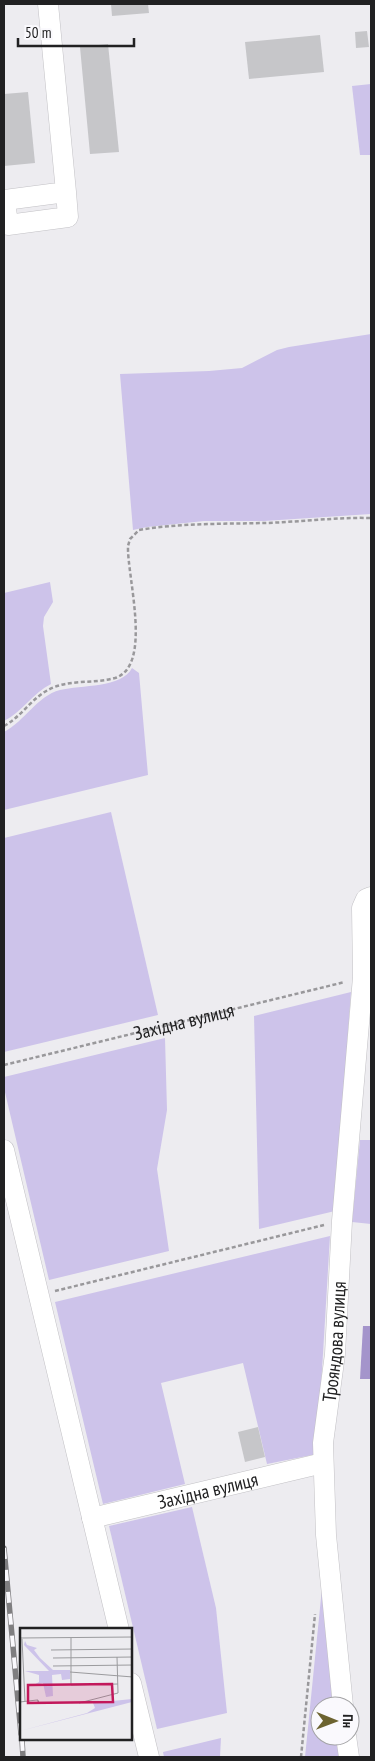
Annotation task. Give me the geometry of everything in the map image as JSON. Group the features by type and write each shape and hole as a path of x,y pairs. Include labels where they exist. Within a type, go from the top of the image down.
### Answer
{"street":[{"path":"48,4 66,192"},
{"name":"Трояндова вулиця","path":"342,1696 326,1536 323,1463 324,1425 335,1354 342,1221 363,977 362,908 364,902 371,897"},
{"path":"4,1150 118,1628"},
{"name":"Західна вулиця","path":"92,1518 323,1463"},
{"path":"132,1687 149,1757"}],"path":[{"path":"4,726 48,690 59,686 112,679 121,676 129,668 133,660 136,633 128,546 130,539 139,530 205,524 371,518"},
{"name":"Західна вулиця","path":"4,1066 363,977"},
{"path":"38,1295 342,1221"},
{"path":"301,1757 316,1610"}],"shaded area":[{"path":"371,84 371,155 360,155 352,86"},
{"path":"371,334 371,514 264,521 204,521 133,530 120,374 242,368 277,350"},
{"path":"50,582 53,602 44,617 43,626 51,684 4,721 4,593"},
{"path":"132,668 139,673 148,775 4,810 4,732 52,693 69,688 100,685 110,682 127,674"},
{"path":"111,812 158,1015 4,1052 4,838"},
{"path":"351,992 335,1211 259,1229 254,1016"},
{"path":"165,1038 167,1110 157,1169 169,1251 49,1280 4,1088 4,1077"},
{"path":"360,1140 371,1140 371,1224 352,1222"},
{"path":"330,1236 317,1454 267,1464 243,1363 161,1383 185,1484 103,1504 55,1302"},
{"path":"363,1326 371,1326 371,1379 360,1379"},
{"path":"192,1507 216,1608 227,1713 157,1729 109,1526"},
{"path":"322,1588 335,1696 311,1696"},
{"path":"310,1707 310,1746 340,1746 341,1757 305,1757"},
{"path":"221,1738 220,1757 164,1757 163,1752"}],"building":[{"path":"111,4 148,4 149,13 112,16"},
{"path":"367,31 369,47 356,48 355,32"},
{"path":"320,35 324,72 249,79 245,42"},
{"path":"108,44 119,152 90,154 80,47"},
{"path":"28,92 35,163 4,166 4,94"},
{"path":"258,1427 265,1457 245,1462 238,1432"}],"railway":[{"path":"4,1548 20,1723"},
{"path":"22,1741 23,1757"}]}
